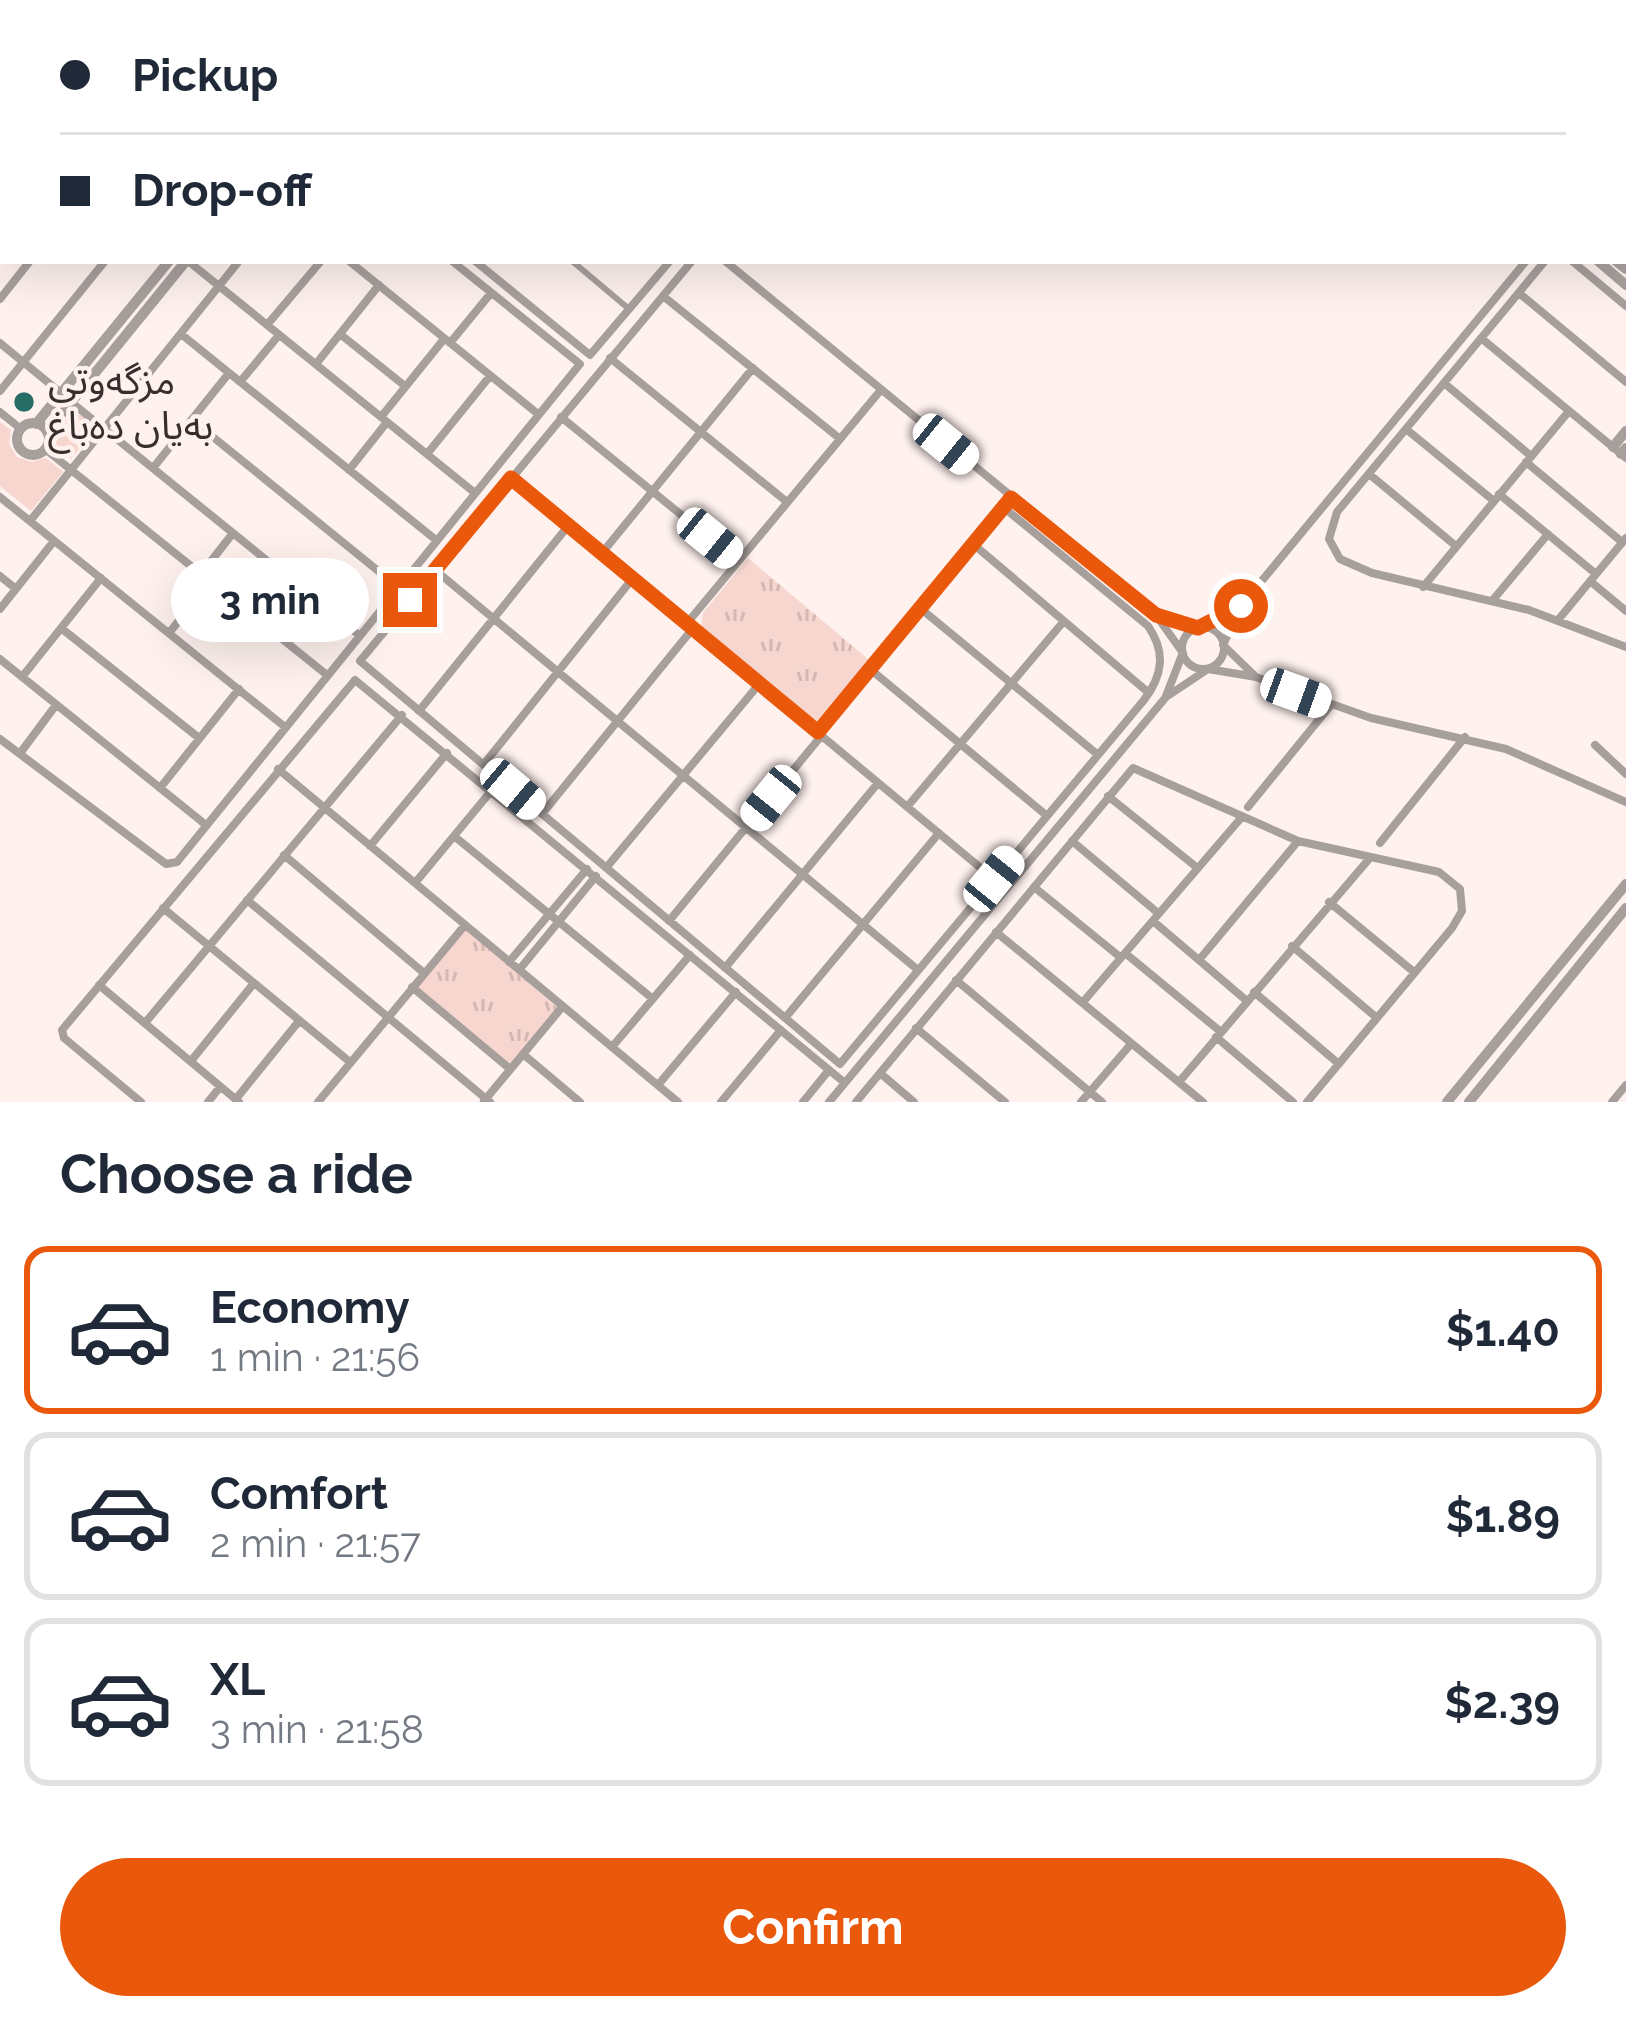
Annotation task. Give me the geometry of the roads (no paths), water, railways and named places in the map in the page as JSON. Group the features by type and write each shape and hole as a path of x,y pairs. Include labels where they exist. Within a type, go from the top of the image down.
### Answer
{"street":[{"path":"0,299 28,264"},
{"path":"0,391 103,264"},
{"path":"66,398 163,264"},
{"path":"0,412 20,429 41,428 184,264"},
{"path":"191,264 475,493"},
{"path":"30,521 237,264"},
{"path":"267,325 318,264"},
{"path":"353,264 538,414"},
{"path":"0,739 166,864 177,862 580,364 456,264"},
{"path":"479,264 590,356 667,264"},
{"path":"576,264 629,309"},
{"path":"690,264 360,661 840,1064 1149,693 1161,663 1160,647 1148,626 1003,507"},
{"path":"729,264 1156,615 1192,666 1256,677 1330,706 1465,737 1536,759 1626,802"},
{"path":"829,1102 1166,697 1220,660 1241,606 1524,264"},
{"path":"1543,264 1333,518 1333,550 1357,568 1558,620 1626,647"},
{"path":"1576,264 1626,306"},
{"path":"1602,264 1626,285"},
{"path":"316,364 380,286"},
{"path":"349,470 405,386 492,293"},
{"path":"1519,293 1626,382"},
{"path":"663,296 839,438"},
{"path":"181,334 436,541"},
{"path":"340,334 405,386"},
{"path":"240,382 279,335"},
{"path":"1481,338 1621,452 1626,431"},
{"path":"0,344 359,635"},
{"path":"610,358 787,502"},
{"path":"602,553 753,368"},
{"path":"153,468 229,373"},
{"path":"427,454 490,376"},
{"path":"1444,383 1624,540 1558,620"},
{"path":"542,814 739,561 880,391"},
{"path":"1423,586 1568,411"},
{"path":"561,417 739,561"},
{"path":"192,420 398,587"},
{"path":"41,428 45,449 327,675"},
{"path":"20,429 18,444 24,452 45,449"},
{"path":"1406,429 1548,534 1626,611"},
{"path":"1369,474 1456,547"},
{"path":"511,478 994,879"},
{"path":"0,497 285,727"},
{"path":"669,920 1011,498"},
{"path":"419,711 568,526"},
{"path":"201,574 233,533"},
{"path":"1492,601 1548,534"},
{"path":"0,608 54,541"},
{"path":"973,544 1149,693"},
{"path":"435,569 918,970"},
{"path":"0,577 16,589"},
{"path":"22,677 101,578"},
{"path":"483,764 633,578"},
{"path":"169,633 211,582"},
{"path":"1166,697 1187,635 1241,606"},
{"path":"920,608 1097,754"},
{"path":"1156,615 1214,631 1256,677"},
{"path":"907,807 1064,621"},
{"path":"62,628 199,738"},
{"path":"0,659 206,825"},
{"path":"870,669 1046,815"},
{"path":"141,1102 61,1032 353,680 845,1083"},
{"path":"606,868 760,683"},
{"path":"160,788 238,689"},
{"path":"21,752 56,705"},
{"path":"1248,807 1330,706"},
{"path":"145,1023 401,715"},
{"path":"1381,843 1465,737"},
{"path":"1595,745 1626,774"},
{"path":"370,846 446,753"},
{"path":"278,769 678,1102"},
{"path":"856,1102 1128,771 1141,769 1298,841 1439,872 1460,890 1459,919 1307,1102"},
{"path":"725,968 878,783"},
{"path":"415,883 492,790"},
{"path":"1108,796 1195,866"},
{"path":"1083,1002 1195,866 1241,818"},
{"path":"784,1018 938,833"},
{"path":"454,836 653,999"},
{"path":"1071,841 1247,1001"},
{"path":"1198,960 1298,841"},
{"path":"284,855 424,973"},
{"path":"1179,1082 1369,859"},
{"path":"509,962 587,869"},
{"path":"519,970 596,876"},
{"path":"1448,1102 1626,884"},
{"path":"1034,887 1219,1035 1293,1102"},
{"path":"247,900 486,1101 563,1006"},
{"path":"1329,902 1414,972"},
{"path":"163,908 350,1063"},
{"path":"1469,1102 1626,908"},
{"path":"318,1102 465,925"},
{"path":"1589,928 1601,938"},
{"path":"996,932 1203,1102"},
{"path":"1575,945 1587,955"},
{"path":"1292,946 1377,1018"},
{"path":"612,1048 690,955"},
{"path":"956,980 1102,1102"},
{"path":"190,1061 254,983"},
{"path":"99,985 237,1101 299,1021"},
{"path":"412,987 510,1069"},
{"path":"658,1085 736,992"},
{"path":"1254,992 1339,1064"},
{"path":"916,1028 1005,1102"},
{"path":"721,1102 781,1030"},
{"path":"1081,1102 1131,1043"},
{"path":"523,1054 580,1102"},
{"path":"803,1102 829,1070"},
{"path":"880,1073 914,1102"},
{"path":"1612,1102 1626,1085"},
{"path":"208,1102 220,1087"}],"place":[{"name":"مزگەوتی بەیان دەباغ","path":"24,402"}]}
